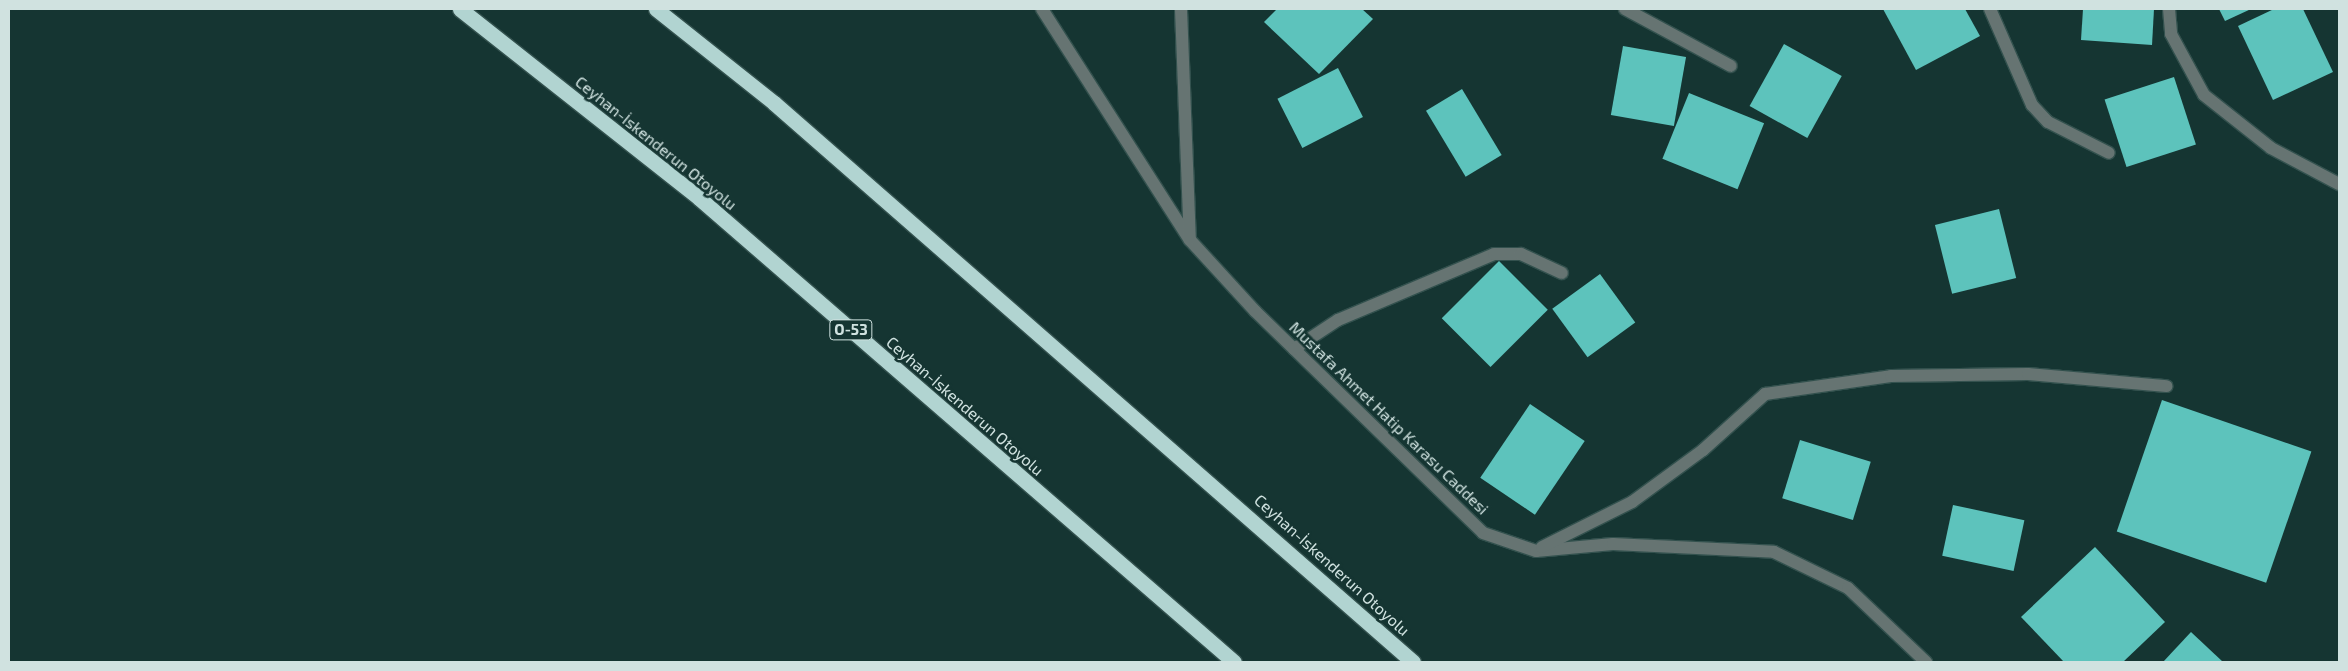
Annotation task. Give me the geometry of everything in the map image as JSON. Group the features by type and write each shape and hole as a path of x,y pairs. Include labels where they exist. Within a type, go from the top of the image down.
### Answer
{"highway":[{"name":"Ceyhan-İskenderun Otoyolu","path":"460,9 699,198 1234,662"},
{"name":"Ceyhan-İskenderun Otoyolu","path":"656,9 774,103 1413,662"}],"street":[{"name":"Mustafa Ahmet Hatip Karasu Caddesi","path":"1042,9 1190,240 1294,349 1483,533 1536,550 1613,544 1774,552 1848,588 1926,662"},
{"path":"1182,9 1190,240"},
{"path":"1625,9 1731,66"},
{"path":"1990,9 2032,105 2048,122 2109,153"},
{"path":"2169,9 2171,34 2204,95 2271,148 2339,184"},
{"path":"1294,349 1338,320 1494,254 1521,254 1562,273"},
{"path":"1536,550 1632,502 1703,450 1765,394 1910,376 2028,374 2166,386"}],"building":[{"path":"1277,9 1362,9 1373,19 1319,74 1264,22"},
{"path":"1883,9 1965,9 1980,36 1916,70"},
{"path":"2083,9 2154,9 2152,45 2081,40"},
{"path":"2219,9 2251,9 2225,21"},
{"path":"2274,9 2303,9 2333,72 2273,100 2238,26"},
{"path":"1784,44 1842,76 1807,138 1750,106"},
{"path":"1623,46 1686,57 1674,126 1611,115"},
{"path":"1338,68 1363,117 1302,148 1277,99"},
{"path":"2174,77 2196,145 2127,167 2105,100"},
{"path":"1462,89 1502,155 1466,177 1426,111"},
{"path":"1689,93 1764,123 1738,189 1662,159"},
{"path":"1999,209 2016,278 1952,294 1935,225"},
{"path":"1499,261 1548,310 1491,367 1442,318"},
{"path":"1600,274 1635,323 1588,357 1552,309"},
{"path":"2162,400 2311,451 2266,583 2117,531"},
{"path":"1530,404 1585,441 1535,515 1480,478"},
{"path":"1800,440 1871,462 1853,520 1782,498"},
{"path":"1953,505 2024,520 2014,571 1942,556"},
{"path":"2095,547 2165,622 2123,662 2064,662 2021,617"},
{"path":"2191,632 2223,662 2163,662"}]}
